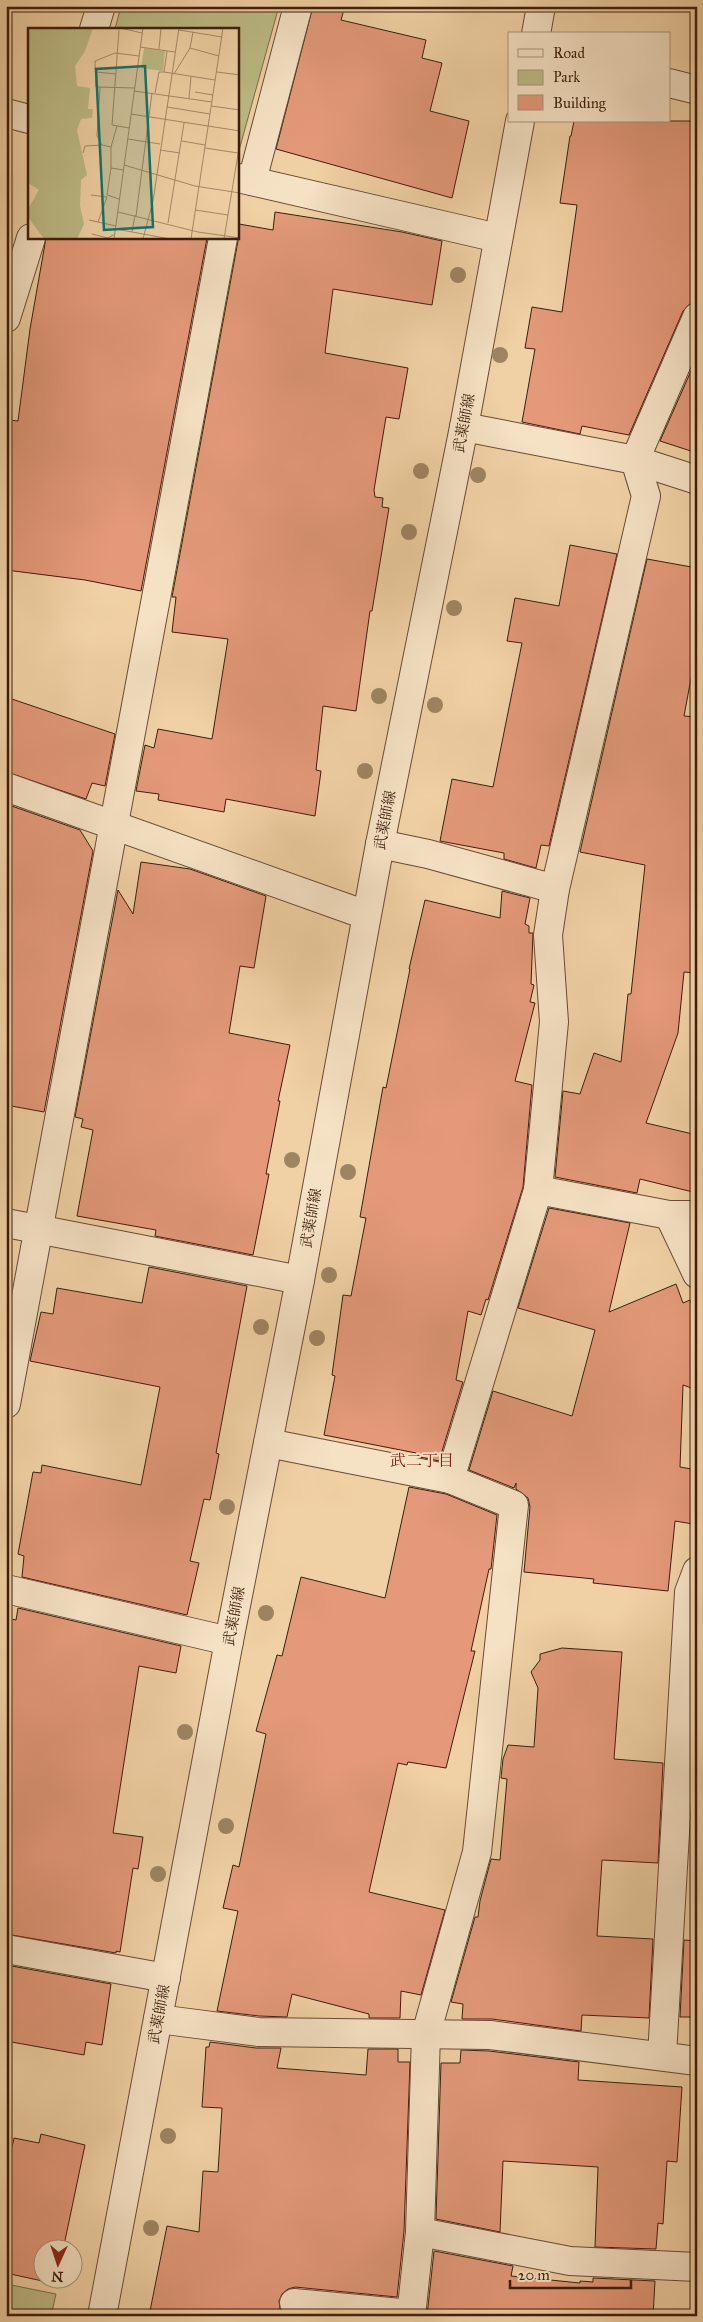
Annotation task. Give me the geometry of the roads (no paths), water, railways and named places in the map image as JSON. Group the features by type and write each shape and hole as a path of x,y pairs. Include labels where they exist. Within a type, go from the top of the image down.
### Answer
{"street":[{"path":"94,28 101,6"},
{"path":"298,6 245,180 498,238"},
{"path":"536,32 541,6"},
{"path":"670,83 697,90"},
{"path":"6,113 28,119"},
{"name":"武薬師線","path":"102,2316 229,1641 300,1280 366,915 464,427 520,122"},
{"path":"6,318 31,239"},
{"path":"6,1404 223,239"},
{"path":"450,1479 538,1190 554,1022 548,935 555,889 646,496 635,460 697,317"},
{"path":"464,427 635,460 697,480"},
{"path":"6,787 366,915"},
{"path":"380,844 428,854 555,889"},
{"path":"538,1190 669,1215 697,1215"},
{"path":"669,1215 697,1274"},
{"path":"6,1223 300,1280"},
{"path":"268,1443 450,1479 514,1506 477,1852 426,2034 420,2232 411,2315 294,2303"},
{"path":"662,2056 689,1592 697,1571"},
{"path":"6,1589 229,1641"},
{"path":"6,1949 166,1978"},
{"path":"158,2019 258,2032 490,2036 697,2061"},
{"path":"420,2232 570,2261 697,2267"}],"district":[{"name":"武二丁目","path":"422,1460"}]}
